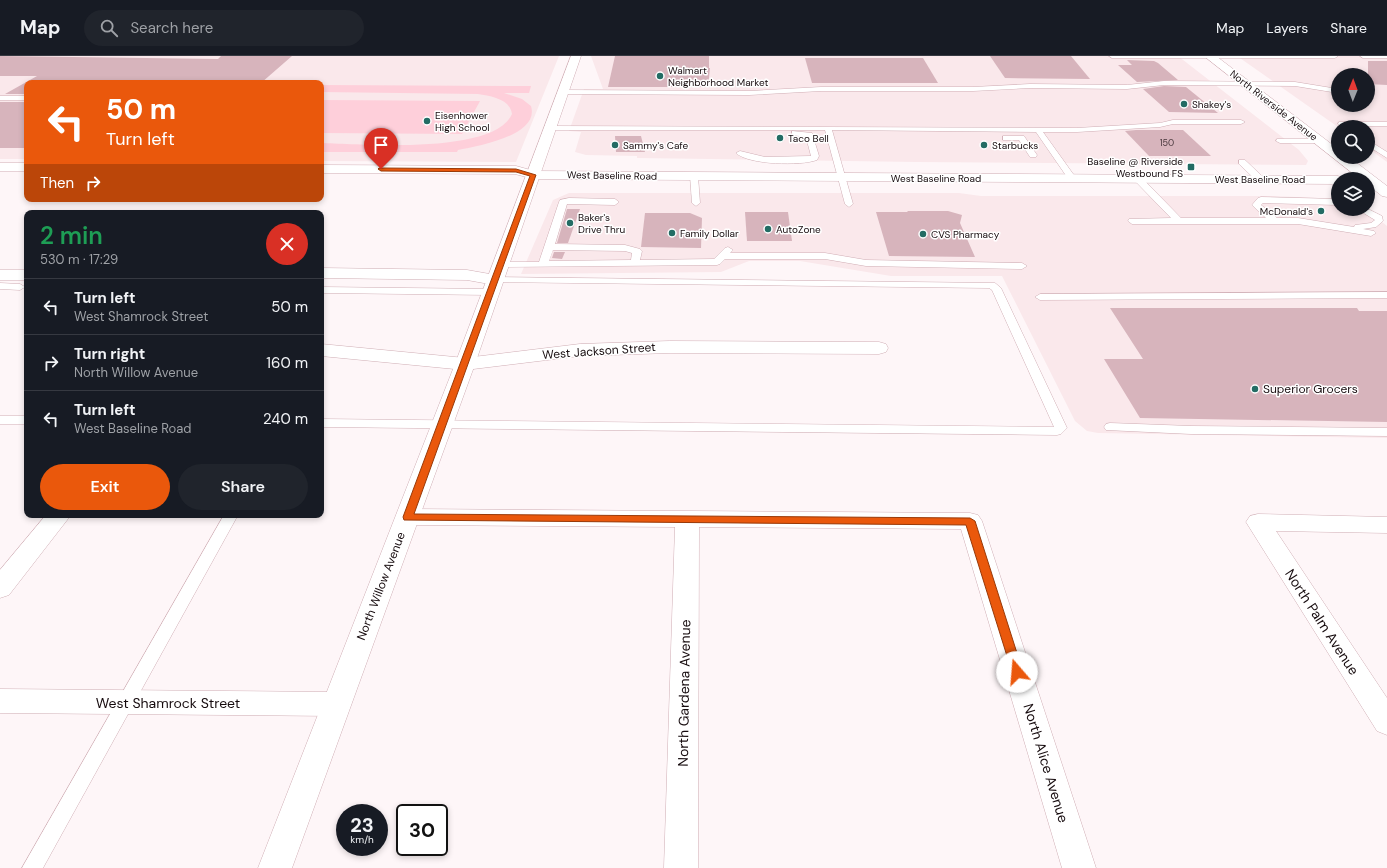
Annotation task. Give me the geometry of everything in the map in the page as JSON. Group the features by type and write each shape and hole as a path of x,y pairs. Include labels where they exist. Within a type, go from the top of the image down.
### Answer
{"street":[{"name":"North Willow Avenue","path":"275,868 443,424 576,56"},
{"name":"North Riverside Avenue","path":"1209,56 1331,150"},
{"name":"North Riverside Avenue","path":"1349,164 1359,172"},
{"path":"0,167 24,167"},
{"name":"West Baseline Road","path":"324,169 516,170 534,175"},
{"name":"West Baseline Road","path":"324,179 511,181 534,175 1331,180"},
{"path":"0,177 24,177"},
{"path":"1375,179 1387,178"},
{"path":"1375,181 1387,182"},
{"name":"North Riverside Avenue","path":"1375,184 1387,193"},
{"path":"324,273 467,275 493,286"},
{"path":"0,275 24,281"},
{"name":"West Jackson Street","path":"324,350 465,364 580,350 602,349 670,347 879,348"},
{"path":"408,517 687,519"},
{"path":"0,588 56,518"},
{"name":"North Alice Avenue","path":"687,519 970,521 1079,868"},
{"name":"North Gardena Avenue","path":"681,868 687,519"},
{"name":"North Palm Avenue","path":"1387,525 1258,522 1387,722"},
{"name":"West Shamrock Street","path":"0,701 336,704"}],"lane":[{"path":"1112,56 1335,56"},
{"path":"1363,56 1387,56"},
{"path":"563,92 749,93 821,89 973,89 1030,86 1127,87 1164,83 1295,84 1331,90"},
{"path":"0,98 24,98"},
{"path":"551,128 1077,130 1160,125 1173,122 1241,122"},
{"path":"1375,124 1387,124"},
{"path":"828,128 849,204"},
{"path":"939,130 943,137 1021,138 1033,155"},
{"path":"1038,130 1072,178"},
{"path":"740,153 752,158 763,160 809,160 815,156 809,135 802,133 746,133"},
{"path":"1280,140 1319,141"},
{"path":"1375,147 1387,156"},
{"path":"1242,162 1260,179"},
{"path":"694,176 696,203"},
{"path":"1138,179 1179,221"},
{"path":"543,264 563,202 569,200 615,202"},
{"path":"1275,221 1256,205 1261,200 1331,202"},
{"path":"1357,229 1361,216"},
{"path":"1357,229 1373,225 1380,221 1379,218 1375,216"},
{"path":"1132,221 1298,221 1357,229 1372,233"},
{"path":"549,247 625,248 637,251 635,264"},
{"path":"501,265 717,262 725,252 825,256 866,264 1022,266"},
{"path":"0,286 24,281"},
{"path":"324,290 493,286 991,285 996,288 1061,428 1057,431 324,423"},
{"path":"1040,297 1387,295"},
{"path":"0,420 24,420"},
{"path":"1110,427 1191,430 1387,432"},
{"path":"32,868 124,702 229,518"}],"shaded area":[{"name":"Eisenhower High School","path":"0,56 559,56 516,162 324,161 324,80 24,80 24,159 0,159"},
{"path":"591,56 1178,56 1299,150 1308,161 1306,165 916,162 637,158 637,156 586,155 575,152 581,132 569,131 584,89 603,89"},
{"path":"1237,56 1387,56 1387,162 1375,153 1375,120 1331,120 1331,122"},
{"path":"324,85 531,86 529,93 504,93 522,99 531,106 531,116 526,125 517,132 493,142 458,150 457,152 324,152 324,143 365,145 425,144 454,141 480,136 500,127 512,114 508,105 499,99 478,94 324,92"},
{"path":"324,100 480,101 462,134 324,133"},
{"path":"569,193 959,193 981,196 1275,196 1331,199 1331,216 1375,216 1387,226 1387,438 1098,433 1087,431 1075,421 1002,276 891,276 800,261 749,261 721,272 521,274 553,200"}],"building":[{"path":"0,56 218,59 221,56 292,56 264,80 30,80 37,76 0,76"},
{"name":"Walmart Neighborhood Market","path":"615,56 709,56 710,68 708,87 608,87"},
{"path":"990,56 1071,56 1090,79 1005,78"},
{"path":"805,58 923,58 938,83 812,83"},
{"path":"1127,60 1154,61 1178,80 1137,82 1118,65 1132,65"},
{"path":"1368,61 1387,61 1387,85 1375,84 1375,68 1368,68"},
{"path":"24,83 24,94 5,94"},
{"name":"Shakey's","path":"1164,86 1186,87 1218,113 1169,112 1143,89"},
{"path":"0,102 24,102 24,148 0,148"},
{"path":"1183,130 1211,156 1149,156 1125,131"},
{"path":"615,136 641,136 645,152 616,152"},
{"path":"567,209 580,209 568,243 557,243"},
{"name":"CVS Pharmacy","path":"907,211 948,211 962,215 960,223 975,257 889,256 876,212 908,212"},
{"name":"AutoZone","path":"745,212 788,212 792,241 747,241"},
{"name":"Family Dollar","path":"645,213 690,213 702,218 701,248 641,247"},
{"path":"554,252 565,252 562,259 552,258"},
{"name":"Superior Grocers","path":"1110,308 1357,308 1359,311 1387,311 1387,422 1140,418 1104,359 1143,359"}],"place":[{"name":"Walmart Neighborhood Market","path":"660,76"},
{"name":"Shakey's","path":"1184,104"},
{"name":"Eisenhower High School","path":"427,121"},
{"name":"Taco Bell","path":"780,138"},
{"name":"Sammy's Cafe","path":"615,145"},
{"name":"Starbucks","path":"984,145"},
{"name":"Baseline @ Riverside Westbound FS","path":"1191,167"},
{"name":"McDonald's","path":"1321,211"},
{"name":"Baker's Drive Thru","path":"570,223"},
{"name":"AutoZone","path":"768,229"},
{"name":"Family Dollar","path":"672,233"},
{"name":"CVS Pharmacy","path":"923,234"},
{"name":"Superior Grocers","path":"1255,389"}],"route":[{"path":"381,169 516,170 534,175 408,517 970,521 1017,672"}]}
